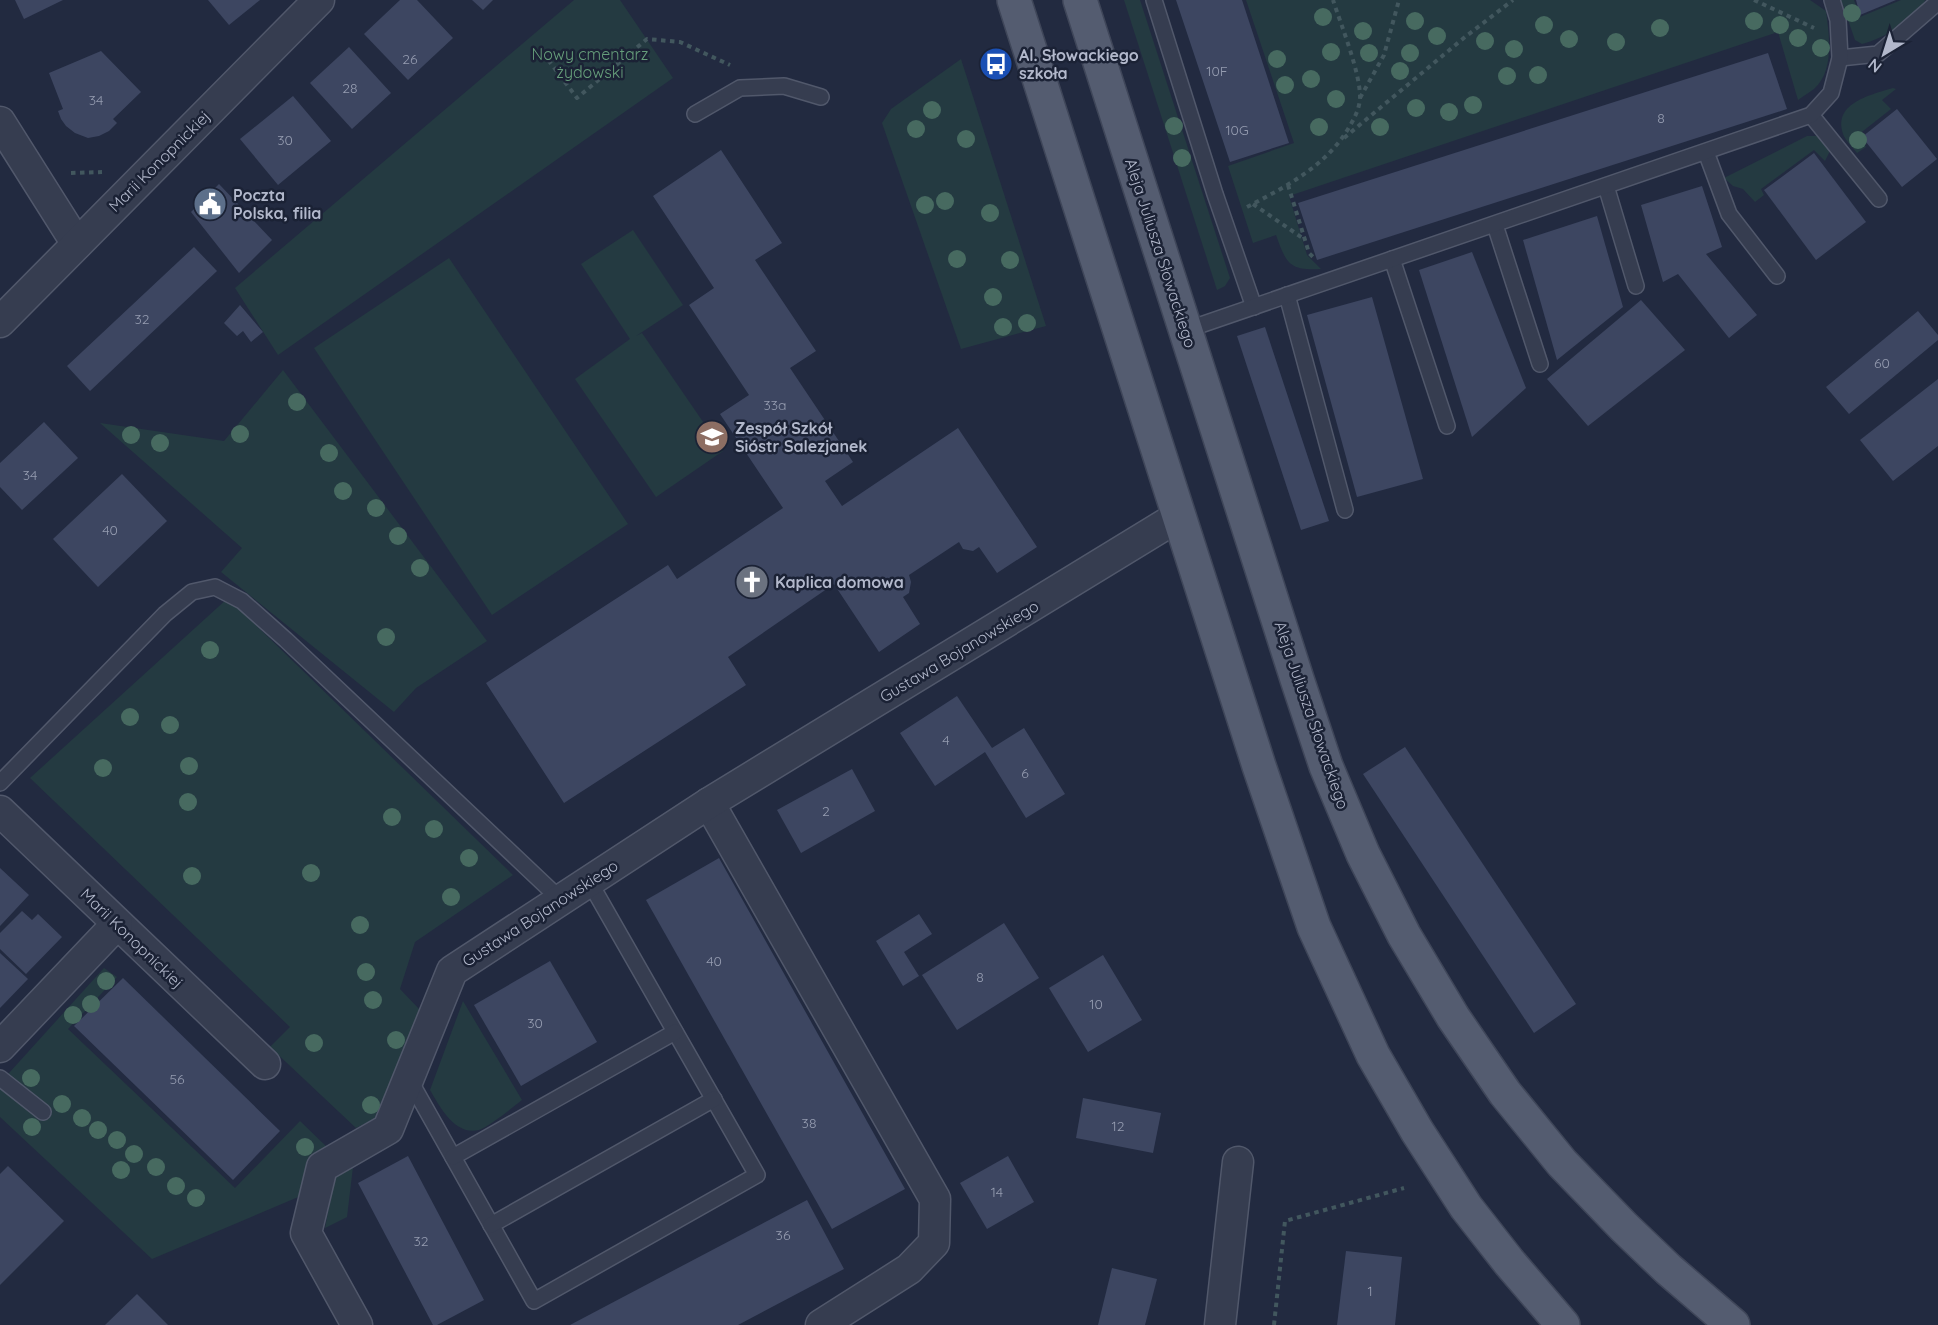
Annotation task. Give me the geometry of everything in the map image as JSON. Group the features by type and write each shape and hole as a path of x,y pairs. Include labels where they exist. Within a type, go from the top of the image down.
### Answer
{"main road":[{"path":"1014,0 1179,516 1314,927 1373,1055 1411,1122 1466,1207 1563,1325"},
{"name":"Aleja Juliusza Słowackiego","path":"1080,0 1326,766 1363,854 1404,935 1453,1017 1492,1074 1562,1163 1631,1234 1733,1325"}],"street":[{"name":"Marii Konopnickiej","path":"0,322 319,0"},
{"path":"0,122 77,244"},
{"name":"Gustawa Bojanowskiego","path":"357,1325 306,1233 322,1167 388,1129 452,971 709,803 1179,516"},
{"path":"709,803 935,1199 934,1243 909,1269 821,1325"},
{"name":"Marii Konopnickiej","path":"0,811 265,1064"},
{"path":"0,1047 117,924"},
{"path":"1220,1325 1238,1162"}],"lane":[{"path":"1154,0 1215,194 1254,306"},
{"path":"1186,330 1810,116 1831,93 1840,58 1838,20 1832,0"},
{"path":"1840,58 1878,54 1938,2"},
{"path":"695,114 740,88 784,86 821,97"},
{"path":"1810,116 1879,200"},
{"path":"1706,152 1729,214 1777,276"},
{"path":"1606,186 1636,286"},
{"path":"1495,225 1540,364"},
{"path":"1392,259 1447,426"},
{"path":"1287,295 1345,510"},
{"path":"0,783 165,614 192,592 215,587 242,601 268,624 561,900"},
{"path":"408,1079 534,1301 757,1175 589,881"},
{"path":"453,1157 675,1032"},
{"path":"0,1078 43,1112"},
{"path":"491,1225 714,1099"}],"path":[{"path":"1333,0 1356,71 1360,98"},
{"path":"1341,140 1356,117 1360,98 1384,55 1399,0"},
{"path":"1246,208 1288,185 1319,164 1341,140 1513,0"},
{"path":"1754,0 1839,40"},
{"path":"543,53 577,98 647,39 680,42 728,63 767,87"},
{"path":"1288,185 1309,253 1335,279"},
{"path":"1253,204 1304,239"},
{"path":"1274,1325 1285,1221 1404,1188"}],"green space":[{"name":"Nowy cmentarz żydowski","path":"574,0 620,0 673,78 278,355 235,288"},
{"path":"1124,0 1140,0 1230,278 1225,286 1217,290"},
{"path":"1246,0 1810,0 1826,11 1829,52 1821,81 1798,100 1778,32 1289,196 1307,255 1321,269 1310,269 1295,267 1286,259 1276,235 1253,243 1228,166 1294,143"},
{"path":"1841,0 1854,0 1860,17 1901,0 1925,0 1916,14 1898,28 1862,44 1855,40"},
{"path":"961,59 1046,326 961,349 882,123 891,109"},
{"path":"1896,89 1882,100 1891,109 1858,135 1866,147 1857,153 1845,138 1842,126 1847,109 1863,98"},
{"path":"1807,136 1819,136 1829,145 1829,153 1825,161 1814,150 1761,189 1764,195 1755,202 1743,189 1733,186 1724,178"},
{"path":"633,230 683,305 636,336 642,333 723,451 656,497 575,379 630,339 581,264"},
{"path":"449,258 628,524 492,615 314,348"},
{"path":"283,370 487,641 416,688 394,712 221,572 242,548 100,423 224,441"},
{"path":"228,598 513,875 415,942 400,989 421,1011 386,1102 374,1119 356,1128 270,1047 290,1027 30,778"},
{"path":"104,968 117,977 68,1029 235,1188 300,1121 329,1149 308,1159 303,1195 152,1259 0,1117 0,1083"},
{"path":"463,1001 522,1100 495,1121 479,1130 470,1131 449,1119 430,1090"},
{"path":"353,1167 347,1217 325,1228 335,1176"}],"building":[{"path":"15,0 63,0 24,19"},
{"path":"208,0 260,0 229,25"},
{"path":"400,0 417,0 453,38 408,80 364,34"},
{"path":"472,0 493,0 483,10"},
{"path":"1176,0 1242,0 1289,143 1230,162"},
{"path":"1856,0 1896,0 1860,15"},
{"path":"349,47 391,93 352,129 310,83"},
{"path":"101,51 141,92 113,119 117,123 109,131 88,138 75,133 61,119 58,111 63,109 49,73"},
{"path":"1768,53 1787,109 1317,260 1298,203"},
{"path":"293,96 331,141 278,185 240,139"},
{"path":"1897,109 1937,159 1902,187 1862,137"},
{"path":"721,150 782,243 755,260 816,351 790,368 853,462 825,481 842,506 958,428 1037,547 997,573 979,547 973,551 963,549 959,542 909,575 911,582 909,593 903,597 920,624 879,652 834,584 728,657 746,685 564,803 486,683 668,565 677,579 783,508 720,414 749,395 689,305 714,288 653,196"},
{"path":"1814,153 1866,222 1816,260 1764,190"},
{"path":"219,184 272,240 239,273 191,212"},
{"path":"1702,186 1722,247 1706,254 1757,315 1729,338 1678,274 1663,282 1641,205"},
{"path":"1597,216 1623,307 1557,360 1523,240"},
{"path":"194,247 217,271 90,391 67,366"},
{"path":"1472,252 1526,388 1472,437 1419,270"},
{"path":"1372,297 1423,479 1357,497 1307,315"},
{"path":"1641,300 1685,350 1588,426 1547,379"},
{"path":"240,305 263,332 251,342 243,331 237,336 224,323"},
{"path":"1918,311 1938,335 1938,340 1849,414 1826,387"},
{"path":"1265,327 1329,521 1301,530 1237,336"},
{"path":"1938,379 1938,446 1893,481 1860,440"},
{"path":"44,422 78,458 22,510 0,487 0,463"},
{"path":"122,474 167,521 98,587 53,539"},
{"path":"957,696 992,748 1024,728 1065,794 1026,818 985,752 935,786 900,733"},
{"path":"1405,747 1576,1004 1534,1033 1363,774"},
{"path":"852,769 875,811 801,853 777,810"},
{"path":"719,858 905,1189 832,1229 646,900"},
{"path":"0,868 29,895 0,926"},
{"path":"22,911 32,920 38,914 62,937 26,974 0,949 0,933"},
{"path":"919,914 932,934 904,952 919,976 903,986 876,941"},
{"path":"1004,923 1039,978 957,1030 922,975"},
{"path":"0,953 28,979 0,1008"},
{"path":"1103,955 1142,1020 1088,1052 1049,988"},
{"path":"550,961 597,1042 521,1086 474,1005"},
{"path":"123,978 280,1131 233,1180 74,1026"},
{"path":"1083,1098 1161,1113 1153,1153 1076,1138"},
{"path":"408,1156 484,1300 437,1325 433,1325 358,1183"},
{"path":"1008,1156 1034,1202 987,1229 960,1183"},
{"path":"8,1166 64,1221 0,1285 0,1174"},
{"path":"807,1200 844,1269 738,1325 570,1325"},
{"path":"1346,1251 1402,1257 1395,1325 1337,1325"},
{"path":"1112,1268 1157,1279 1145,1325 1098,1325"},
{"path":"137,1294 168,1325 105,1325"}],"place":[{"name":"Al. Słowackiego szkoła","path":"996,64"},
{"name":"Poczta Polska, filia","path":"210,204"},
{"name":"Zespół Szkół Sióstr Salezjanek","path":"712,437"},
{"name":"Kaplica domowa","path":"752,582"}]}
